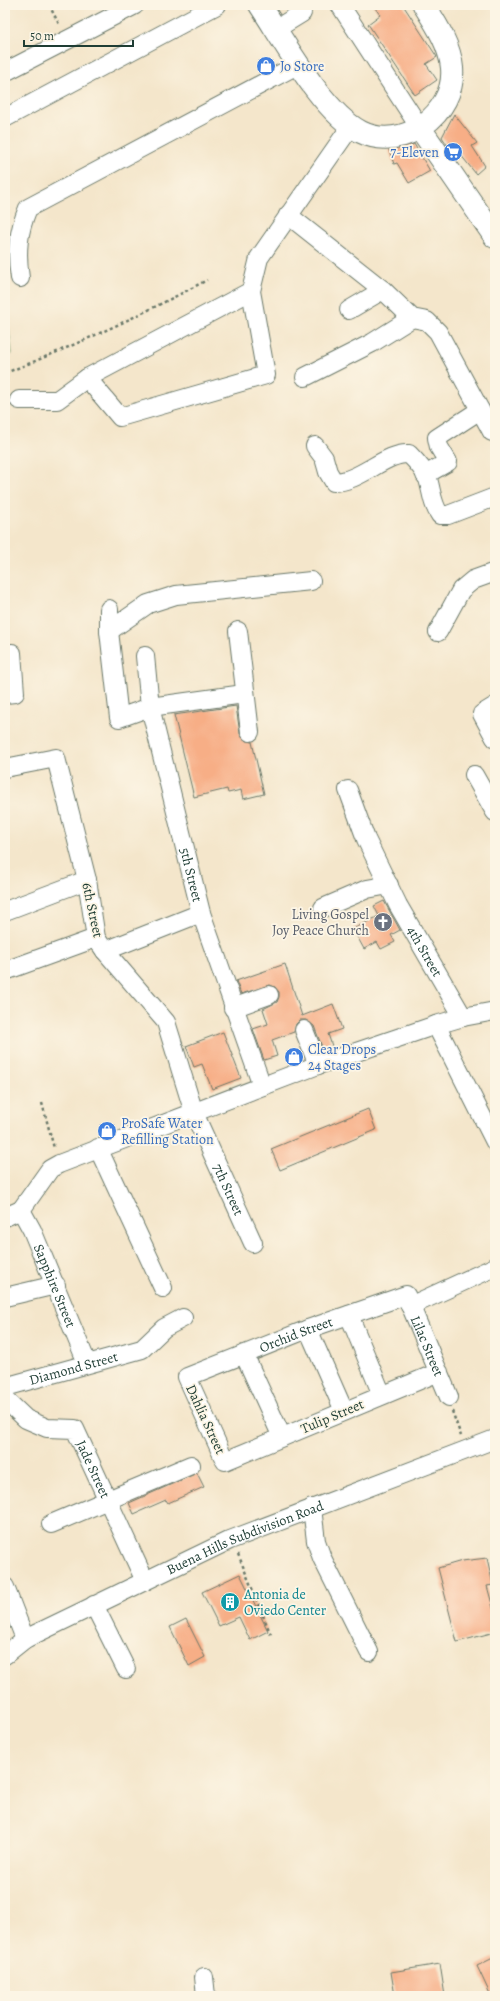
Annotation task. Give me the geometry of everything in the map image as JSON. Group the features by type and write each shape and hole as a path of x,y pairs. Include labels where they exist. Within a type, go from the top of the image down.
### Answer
{"main road":[{"path":"260,5 328,106 361,133 385,138 409,133 420,128 441,108 448,97 452,82 450,52 424,5"},
{"path":"420,128 495,237"}],"street":[{"path":"5,72 135,5"},
{"path":"5,118 217,5"},
{"path":"340,5 420,128"},
{"path":"276,29 302,13"},
{"path":"20,278 17,257 22,223 28,208 299,64"},
{"path":"87,378 120,417 266,375 251,291 259,258 288,214 351,126"},
{"path":"288,214 383,290 412,318 427,321 438,332 492,432"},
{"path":"349,310 383,290"},
{"path":"19,400 57,400 87,378 251,291"},
{"path":"305,377 372,343 412,318"},
{"path":"425,475 448,462 439,447 437,438 480,410"},
{"path":"315,446 324,458 328,472 334,482 351,479 404,453 409,454 416,460 425,475 433,502 440,515 448,515 495,498"},
{"path":"438,632 461,590 473,580 495,572"},
{"path":"109,631 148,604 176,595 311,580"},
{"path":"109,609 109,631 119,718 150,707 244,694"},
{"path":"238,631 244,694 250,732"},
{"path":"5,694 15,693 12,653"},
{"name":"5th Street","path":"145,656 150,707 201,913 233,1008 262,1086"},
{"path":"495,706 482,714 495,738"},
{"name":"6th Street","path":"5,768 56,758 87,880 101,945 166,1022 194,1114"},
{"path":"474,775 495,812"},
{"name":"4th Street","path":"348,790 366,839 398,905 463,1017"},
{"path":"5,911 87,880"},
{"path":"323,908 367,889 389,884"},
{"path":"5,971 101,945 201,913"},
{"path":"233,1008 269,995"},
{"path":"5,1218 22,1210 50,1169 58,1164 98,1148 194,1114 318,1065 436,1025 463,1017 495,1011"},
{"path":"436,1025 495,1142"},
{"path":"304,1030 318,1065"},
{"name":"7th Street","path":"194,1114 253,1243"},
{"path":"98,1148 163,1288"},
{"name":"Sapphire Street","path":"22,1210 56,1285 87,1363"},
{"name":"Orchid Street","path":"187,1377 308,1329 349,1315 408,1301 495,1267"},
{"path":"5,1296 56,1285"},
{"name":"Lilac Street","path":"408,1301 450,1397"},
{"path":"349,1315 382,1395"},
{"name":"Diamond Street","path":"5,1387 87,1363 142,1349 164,1328 183,1318"},
{"path":"308,1329 344,1411"},
{"path":"244,1354 282,1437"},
{"name":"Tulip Street","path":"225,1461 439,1372"},
{"name":"Dahlia Street","path":"187,1377 225,1461"},
{"name":"Jade Street","path":"5,1399 26,1419 47,1428 75,1429 145,1581"},
{"name":"Buena Hills Subdivision Road","path":"5,1655 25,1639 230,1540 495,1439"},
{"path":"52,1524 191,1465"},
{"path":"312,1508 316,1541 322,1558 369,1652"},
{"path":"5,1588 25,1639"},
{"path":"94,1605 126,1670"},
{"path":"204,1977 206,1996"}],"path":[{"path":"49,5 67,40"},
{"path":"5,372 74,346 140,315 207,280"},
{"path":"42,1103 58,1164"},
{"path":"450,1397 450,1406 463,1441"},
{"path":"230,1540 238,1554 272,1635"}],"green space":[{"path":"5,301 12,354 5,353"}],"building":[{"path":"373,5 403,5 437,57 426,64 437,80 415,95 368,24 380,15"},
{"path":"454,114 477,143 472,146 485,166 476,174 460,154 455,157 442,137"},
{"path":"414,144 430,171 409,183 397,163 394,164 389,150"},
{"path":"236,706 240,734 246,741 252,742 264,794 243,799 241,790 228,793 227,789 194,797 174,715"},
{"name":"Living Gospel Joy Peace Church","path":"384,901 400,930 391,935 395,942 381,949 377,942 364,949 353,929 379,916 374,906"},
{"path":"285,964 302,1016 333,1004 342,1029 328,1034 333,1049 324,1052 314,1026 306,1020 300,1020 296,1024 294,1032 272,1040 277,1056 264,1060 253,1029 268,1024 263,1009 277,1002 279,992 275,987 270,985 241,994 236,981"},
{"path":"223,1032 241,1078 212,1089 202,1064 194,1067 186,1046"},
{"path":"368,1109 376,1130 280,1170 271,1149"},
{"path":"197,1473 204,1487 168,1503 166,1500 134,1514 129,1503"},
{"path":"487,1558 493,1585 487,1586 495,1615 495,1632 457,1642 438,1568 462,1561"},
{"name":"Antonia de Oviedo Center","path":"240,1574 268,1631 250,1640 239,1617 219,1626 202,1592"},
{"path":"186,1619 205,1657 189,1666 170,1627"},
{"path":"495,1957 495,1996 491,1996 477,1966"},
{"path":"440,1964 445,1996 395,1996 391,1972"}],"place":[{"name":"Jo Store","path":"266,66"},
{"name":"7-Eleven","path":"453,152"},
{"name":"Living Gospel Joy Peace Church","path":"383,922"},
{"name":"Clear Drops 24 Stages","path":"294,1057"},
{"name":"ProSafe Water Refilling Station","path":"107,1131"},
{"name":"Antonia de Oviedo Center","path":"230,1602"}]}
